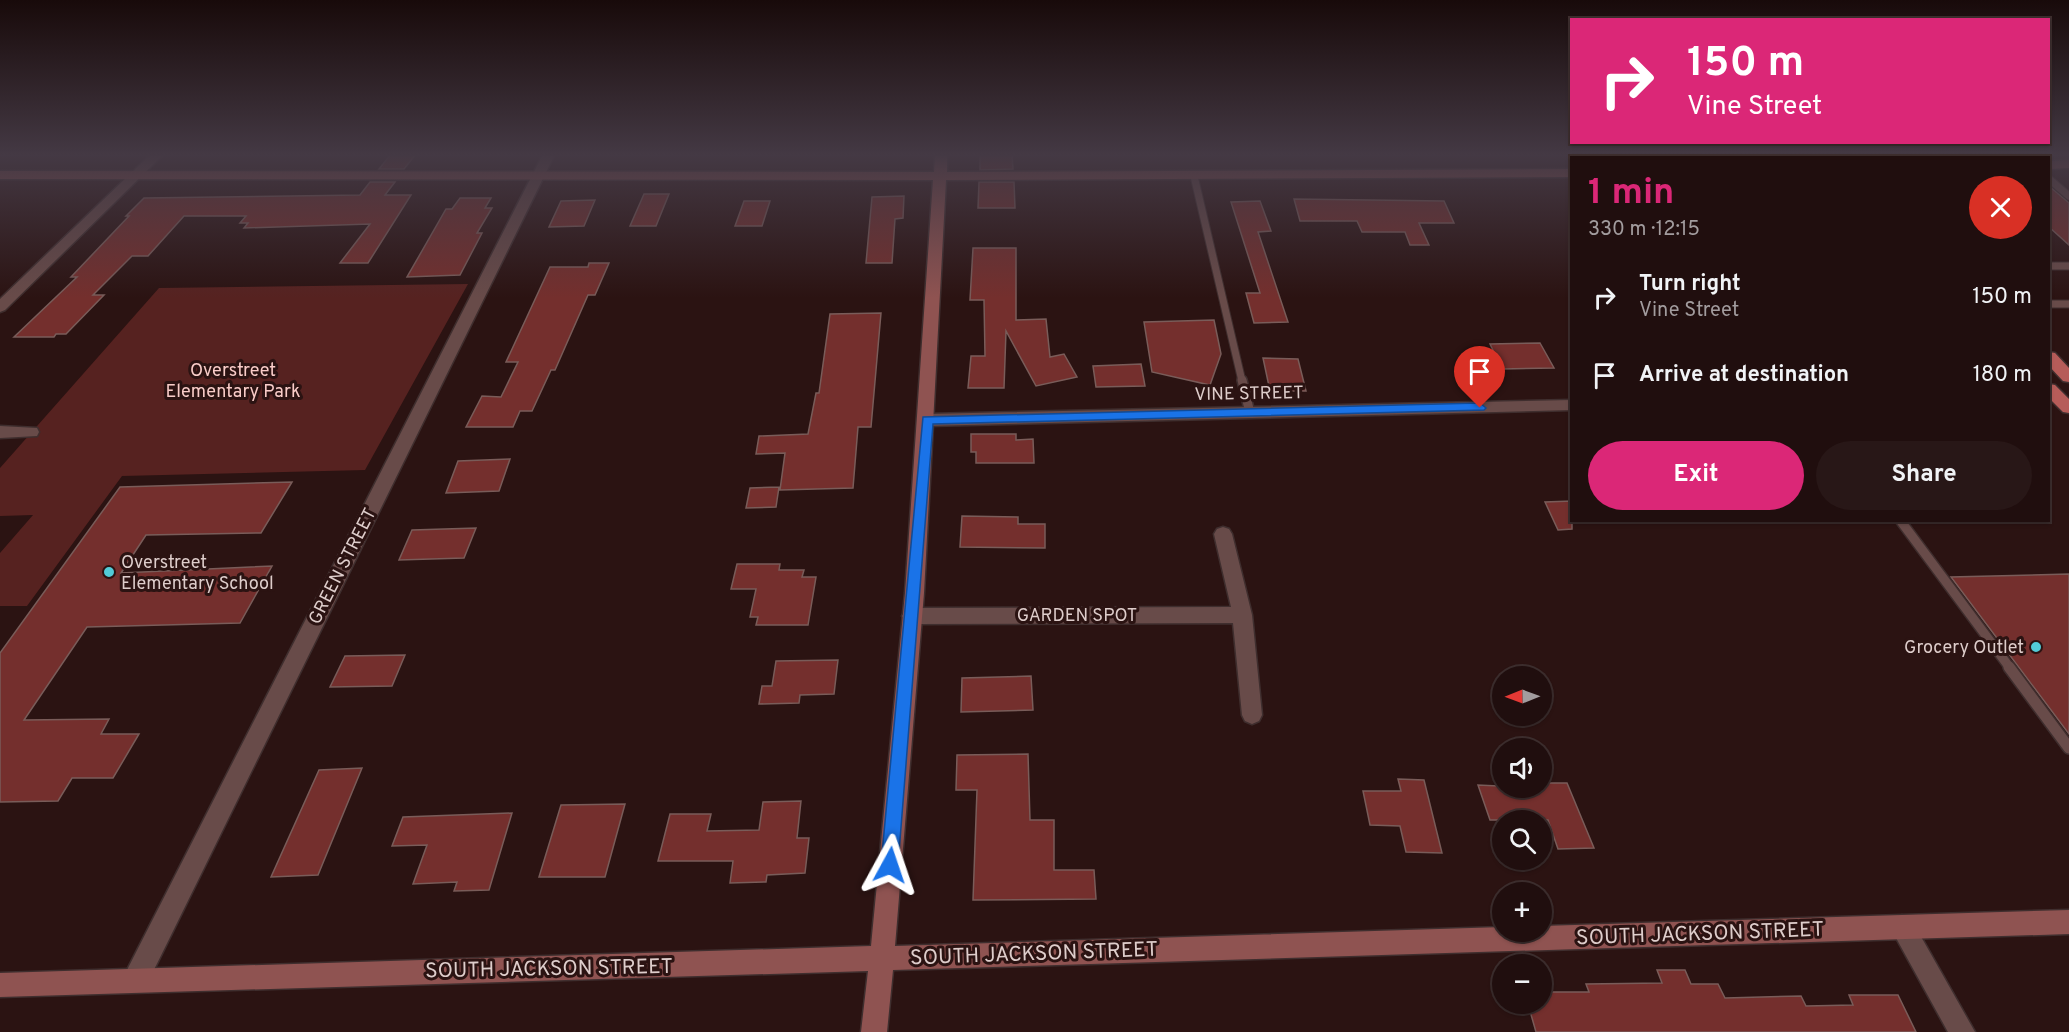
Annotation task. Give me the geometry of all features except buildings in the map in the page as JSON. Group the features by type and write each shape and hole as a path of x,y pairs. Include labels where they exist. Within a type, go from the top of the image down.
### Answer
{"main road":[{"path":"2050,358 2069,377"},
{"path":"2050,392 2069,408"}],"street":[{"path":"0,307 109,202"},
{"name":"GREEN STREET","path":"136,979 525,202"},
{"path":"874,1032 912,616 927,420 939,202"},
{"name":"VINE STREET","path":"927,420 1570,405"},
{"path":"0,432 31,432"},
{"path":"1223,534 1242,615 1252,715"},
{"name":"GARDEN SPOT","path":"912,616 1242,615"},
{"name":"SOUTH JACKSON STREET","path":"0,985 136,979 843,961 2069,922"},
{"path":"1902,927 1962,1032"}],"lane":[{"path":"1200,202 1250,413"},
{"path":"2050,266 2069,266"},
{"path":"2050,304 2069,304"},
{"path":"1901,522 2069,748"}],"green space":[{"name":"Overstreet Elementary Park","path":"468,284 365,470 122,476 27,606 0,606 0,553 33,515 0,516 0,468 159,288"}],"place":[{"name":"Overstreet Elementary School","path":"109,572"},
{"name":"Grocery Outlet","path":"2036,647"}],"route":[{"path":"890,865 927,420 1480,408"}]}
